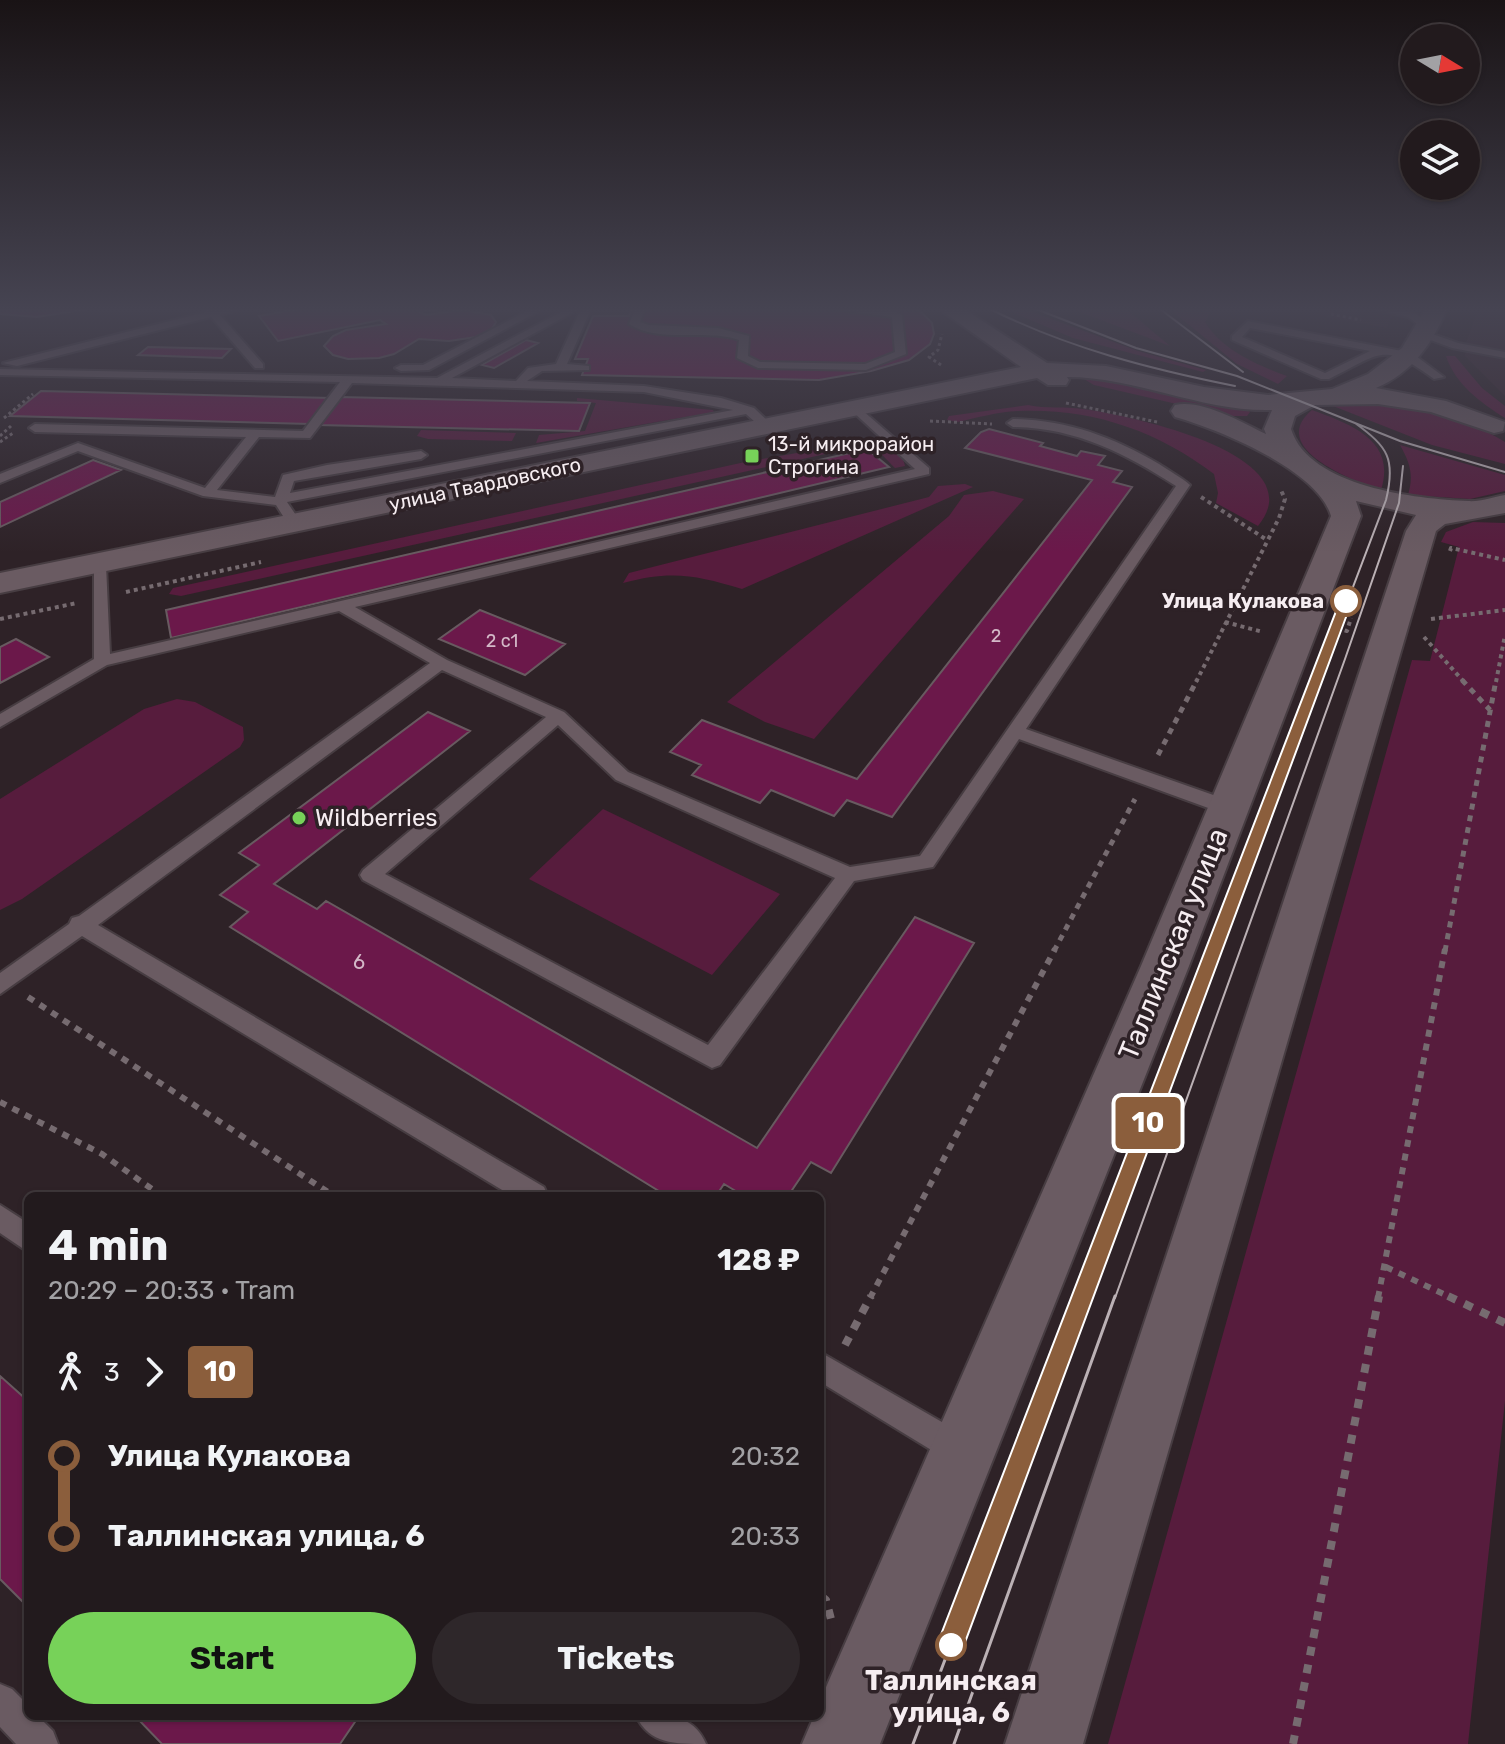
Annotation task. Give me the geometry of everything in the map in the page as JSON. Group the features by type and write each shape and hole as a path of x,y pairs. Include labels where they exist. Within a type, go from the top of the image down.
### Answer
{"main road":[{"name":"улица Твардовского","path":"0,583 99,565 285,508 757,418 855,408 947,390"},
{"name":"улица Твардовского","path":"1125,390 1218,421 1304,466"},
{"name":"улица Твардовского","path":"1169,390 1250,401 1310,399"},
{"path":"1310,399 1339,390"},
{"path":"1450,390 1461,402 1500,428"},
{"path":"1310,399 1370,396 1406,400 1451,409 1500,428"},
{"name":"Таллинская улица","path":"841,1744 1229,808 1346,516 1339,497 1287,451 1278,427 1288,409 1310,399"},
{"name":"Таллинская улица","path":"1304,466 1340,486 1371,497 1428,507 1495,508"},
{"name":"Таллинская улица","path":"1044,1744 1421,531 1427,521 1437,516 1495,508"}],"lane":[{"path":"35,428 306,435 340,390"},
{"path":"652,390 721,402 757,418"},
{"path":"0,722 102,661 924,471 855,408"},
{"path":"340,605 441,663 558,716 622,776 848,875 926,862 1183,485 1137,456 1075,428 1057,424 1013,423"},
{"path":"208,493 255,434"},
{"path":"0,479 78,447 208,493 285,508 288,478 421,455"},
{"path":"99,565 102,661"},
{"path":"2,983 441,663"},
{"path":"558,716 370,875 712,1058 848,875"},
{"path":"1017,732 1229,808"},
{"path":"79,924 528,1192"},
{"path":"0,1217 24,1236"},
{"path":"826,1369 963,1451"},
{"path":"0,1701 40,1744"},
{"path":"658,1720 688,1744"}],"path":[{"path":"4,418 38,390"},
{"path":"919,418 948,424 1013,423"},
{"path":"1183,485 1267,540"},
{"path":"1447,562 1451,548 1505,560"},
{"path":"1435,606 1424,638 1490,710"},
{"path":"1430,619 1505,610"},
{"path":"826,1369 1146,779 1225,622 1268,633"},
{"path":"1293,1744 1505,635"},
{"path":"2,983 328,1192"},
{"path":"0,1102 102,1154 156,1192"},
{"path":"1386,1267 1505,1323"},
{"path":"824,1598 835,1635"}],"shaded area":[{"path":"1117,390 1161,390 1248,409 1250,412 1247,416 1229,416"},
{"path":"1469,390 1485,390 1505,406 1505,418"},
{"path":"577,398 714,412 536,443 539,435 585,431 596,403 577,401"},
{"path":"1377,402 1443,415 1490,433 1505,442 1505,464 1432,445 1328,404"},
{"path":"1028,405 1083,409 1137,420 1209,443 1240,459 1262,478 1269,501 1258,526 1216,503 1218,493 1214,474 1169,445 1122,425 1071,413 1045,411 1010,412 957,422 947,420 949,416"},
{"path":"1312,410 1355,428 1376,446 1384,473 1381,490 1335,471 1306,450 1300,437 1301,424"},
{"path":"421,430 516,433 512,441 428,439 417,436"},
{"path":"872,440 893,448 901,455 905,466 895,468 879,452 870,448 848,449 181,596 169,594 173,588 745,462"},
{"path":"1400,445 1505,475 1505,491 1470,499 1408,495 1410,469"},
{"path":"965,484 973,487 742,589 711,580 670,575 623,583 629,573 929,497 938,486"},
{"path":"993,491 1024,499 814,739 765,722 727,702 949,516 964,495"},
{"path":"1473,522 1505,523 1505,1401 1468,1744 1108,1744 1412,660 1430,661 1459,547 1441,542 1446,532"},
{"path":"177,699 195,702 243,727 244,740 240,747 22,899 0,910 0,799 144,709"},
{"path":"603,809 780,894 712,975 529,879"}],"building":[{"path":"41,391 331,398 311,424 10,416"},
{"path":"340,397 590,403 579,431 319,425"},
{"path":"989,429 1043,443 1040,446 1077,456 1081,451 1105,456 1098,465 1122,471 1113,482 1132,487 892,817 847,800 834,816 771,790 760,803 692,775 701,765 670,752 702,720 857,779 1092,480 965,448 981,432"},
{"path":"867,449 889,467 171,638 166,610"},
{"path":"93,460 121,470 0,527 0,502"},
{"path":"480,610 565,644 525,675 439,639"},
{"path":"16,639 49,657 0,683 0,647"},
{"path":"428,712 470,731 274,884 317,909 326,901 757,1148 915,917 974,943 831,1173 811,1162 791,1192 737,1192 724,1184 719,1192 661,1192 230,927 248,912 220,895 259,865 239,853"},
{"path":"0,1376 24,1397 24,1603 0,1579"},
{"path":"139,1720 356,1720 340,1744 162,1744"}],"tram line":[{"path":"1273,390 1355,423"},
{"path":"1083,1298 1386,500 1390,474 1387,455 1375,439 1355,423"},
{"path":"1355,423 1400,441 1505,472"},
{"path":"1115,1298 1345,659 1399,503 1403,466"},
{"name":"10","path":"951,1645 1346,601"},
{"path":"913,1744 1083,1296"},
{"path":"954,1744 1115,1296"}],"place":[{"name":"13-й микрорайон Строгина","path":"752,456"},
{"name":"Улица Кулакова","path":"1346,601"},
{"name":"Wildberries","path":"299,818"},
{"name":"Таллинская улица, 6","path":"951,1645"}]}
